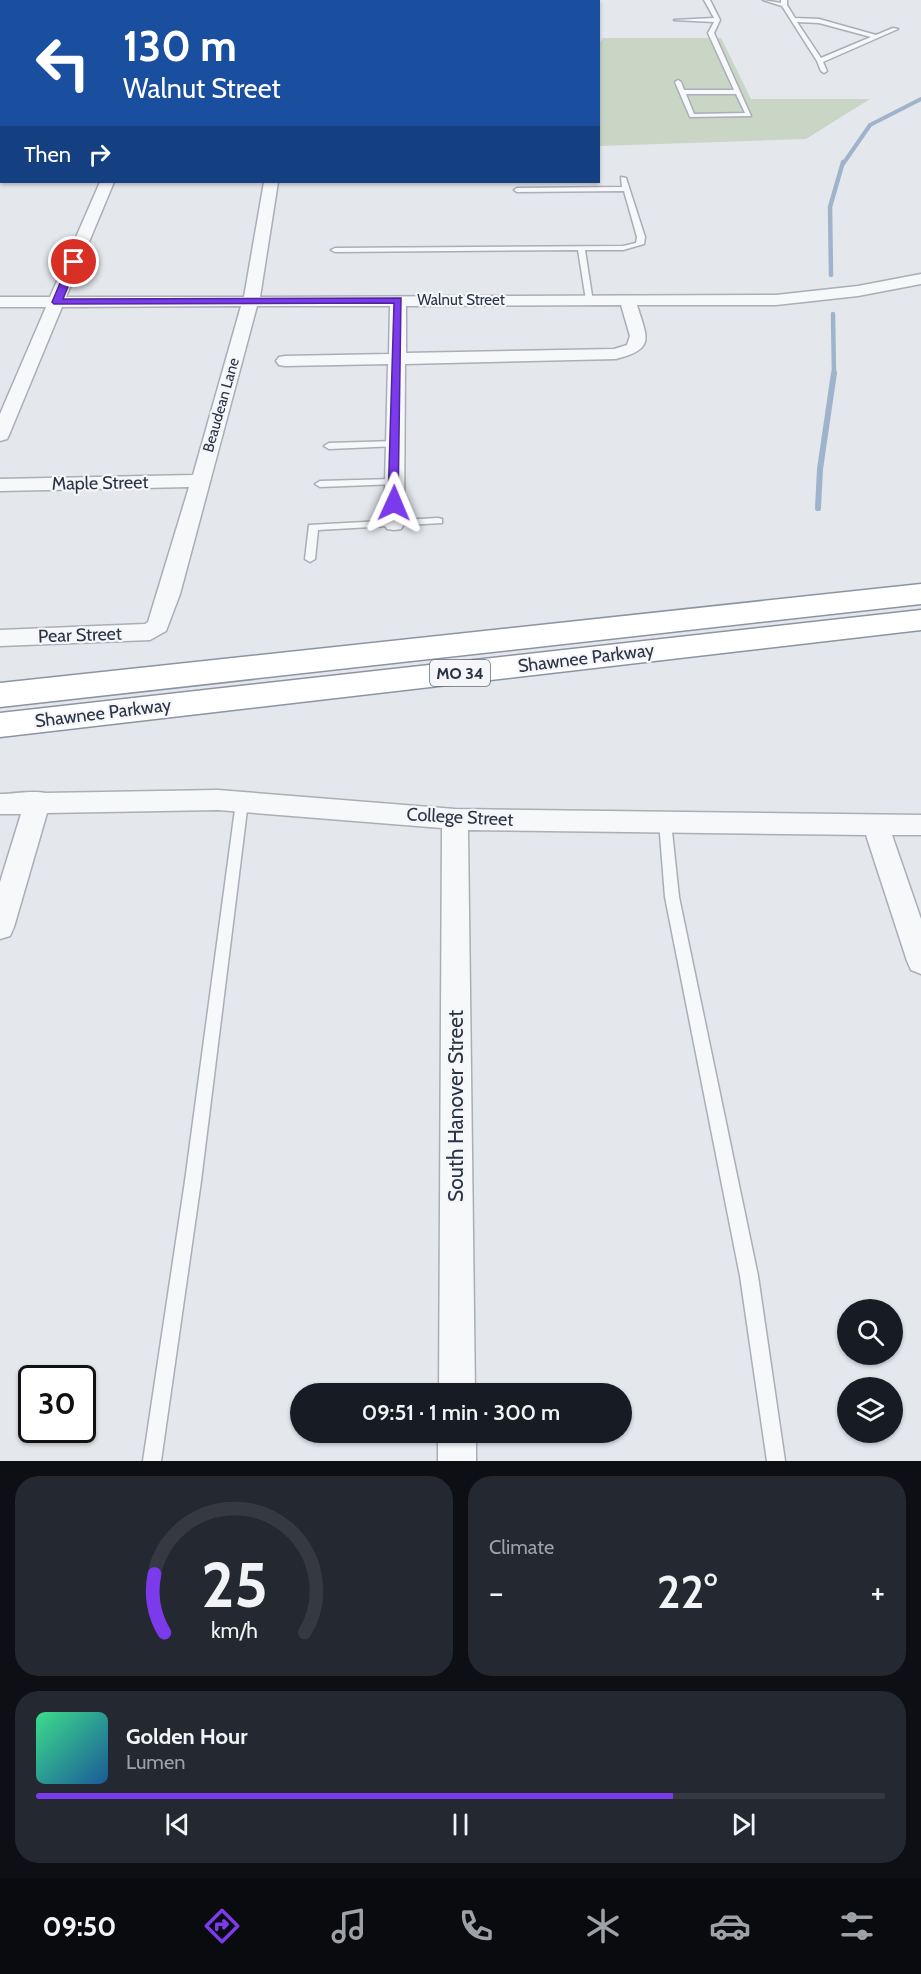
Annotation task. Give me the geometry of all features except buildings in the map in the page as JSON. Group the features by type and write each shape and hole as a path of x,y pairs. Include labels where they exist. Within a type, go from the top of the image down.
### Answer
{"highway":[{"name":"Shawnee Parkway","path":"0,695 921,594"},
{"name":"Shawnee Parkway","path":"0,725 921,620"}],"street":[{"path":"0,435 107,183"},
{"name":"Beaudean Lane","path":"158,626 251,300 271,183"},
{"name":"Walnut Street","path":"0,302 776,300 858,291 921,279"},
{"path":"393,524 398,300"},
{"path":"285,361 616,354 634,348 638,336 628,300"},
{"name":"Maple Street","path":"0,485 200,481"},
{"name":"Pear Street","path":"0,638 150,632 158,626"},
{"path":"0,927 38,801"},
{"name":"College Street","path":"0,804 38,801 242,802 455,819 921,825"},
{"name":"South Hanover Street","path":"455,819 457,1383"},
{"path":"876,825 921,961"},
{"path":"457,1443 457,1461"}],"lane":[{"path":"706,0 717,20"},
{"path":"766,0 784,2 824,71"},
{"path":"677,20 717,20"},
{"path":"678,82 692,116 749,115 711,33 717,20"},
{"path":"795,20 819,21 876,37"},
{"path":"820,61 895,29"},
{"path":"682,92 738,92"},
{"path":"335,250 623,248 640,244 641,237 623,178"},
{"path":"517,190 626,189"},
{"path":"581,248 590,300"},
{"path":"329,446 395,444"},
{"path":"320,484 394,482"},
{"path":"310,559 313,527 438,522"},
{"path":"152,1461 193,1181 242,802"},
{"path":"665,822 672,897 749,1276 776,1461"}],"green space":[{"path":"603,38 721,38 751,99 870,99 806,139 600,146 600,42"}],"waterway":[{"path":"843,164 870,125 921,99"},
{"path":"831,275 830,207 843,162"},
{"path":"833,314 834,373"},
{"path":"818,508 820,469 834,373"}],"route":[{"path":"74,262 57,302 398,300 394,503"}]}
